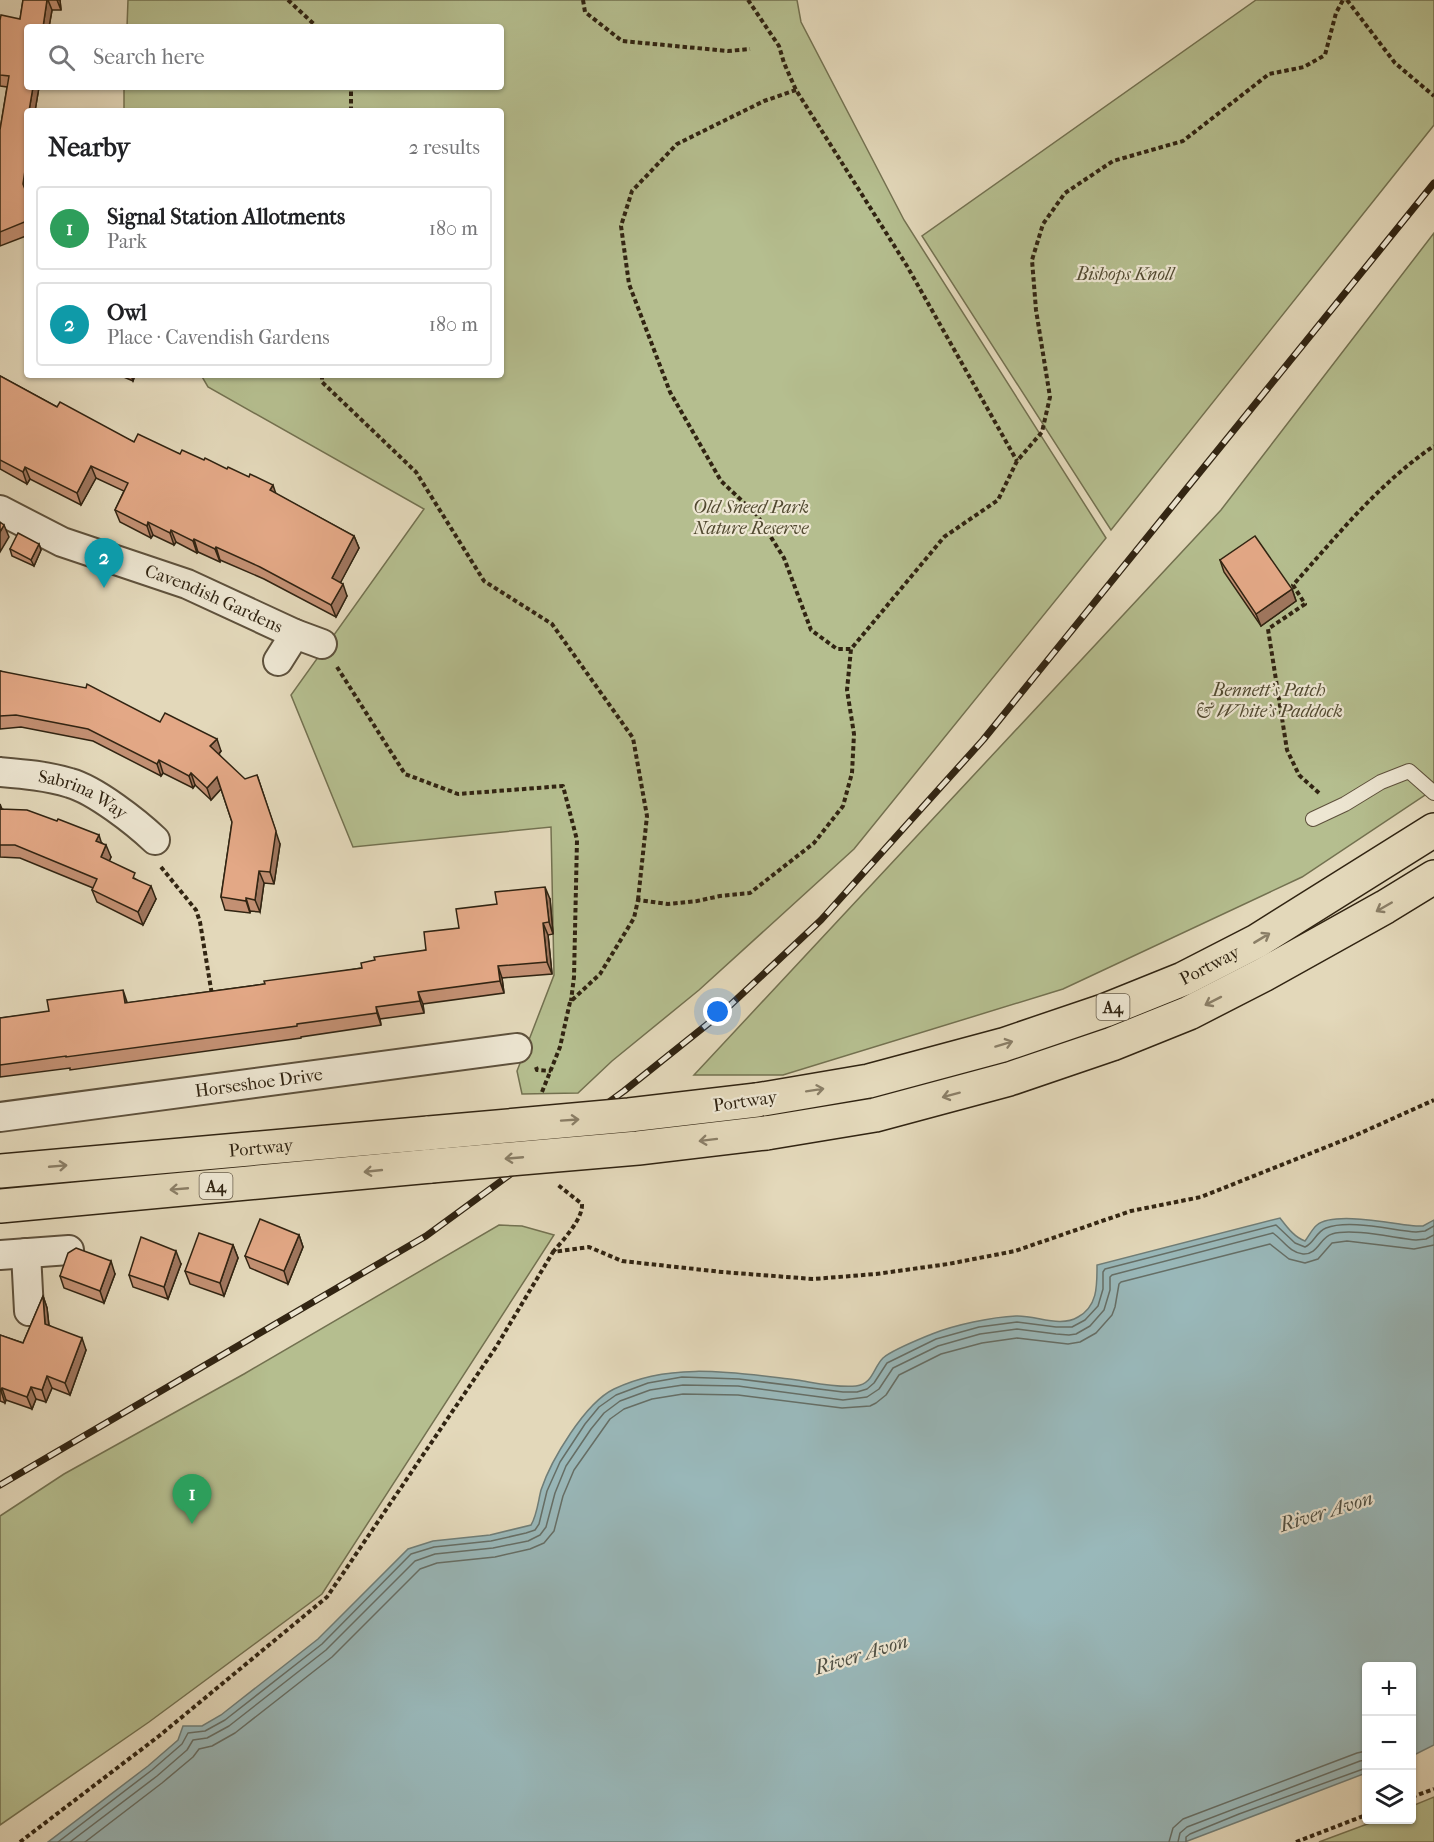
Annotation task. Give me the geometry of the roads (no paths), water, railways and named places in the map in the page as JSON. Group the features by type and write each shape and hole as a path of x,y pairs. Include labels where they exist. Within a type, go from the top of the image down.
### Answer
{"highway":[{"name":"Portway","path":"0,1171 629,1115 758,1100 869,1081 1003,1045 1183,979 1257,941 1434,830"},
{"name":"Portway","path":"0,1206 638,1148 766,1133 875,1115 1009,1079 1112,1044 1189,1013 1263,975 1434,877"}],"street":[{"name":"Cavendish Gardens","path":"0,510 62,542 187,584 322,644"},
{"name":"Cavendish Gardens","path":"278,661 296,634"},
{"name":"Sabrina Way","path":"0,772 71,783 121,812 155,840"},
{"name":"Horseshoe Drive","path":"0,1118 517,1048"},
{"path":"30,1319 13,1254 69,1250"}],"lane":[{"path":"1313,819 1345,804 1381,782 1409,771 1434,793"}],"water":[{"name":"River Avon","path":"1280,1218 1294,1234 1305,1241 1317,1225 1337,1219 1365,1219 1416,1226 1423,1226 1434,1220 1434,1745 1416,1754 1416,1662 1362,1662 1362,1775 1185,1842 48,1842 148,1766 178,1740 183,1726 202,1726 221,1715 318,1639 408,1549 433,1541 490,1535 531,1525 546,1478 570,1434 592,1406 614,1389 636,1380 658,1375 704,1371 834,1386 862,1385 887,1355 941,1331 973,1322 1006,1317 1024,1316 1064,1321 1078,1317 1093,1301 1097,1265"}],"railway":[{"path":"0,1485 426,1236 624,1091 724,1011 821,920 983,740 1434,183"}],"place":[{"name":"Owl","path":"104,588"},
{"name":"Signal Station Allotments","path":"192,1524"}],"park label":[{"name":"Bishops Knoll","path":"1125,274"},
{"name":"Old Sneed Park Nature Reserve","path":"751,517"},
{"name":"Bennett's Patch & White's Paddock","path":"1269,700"}]}
